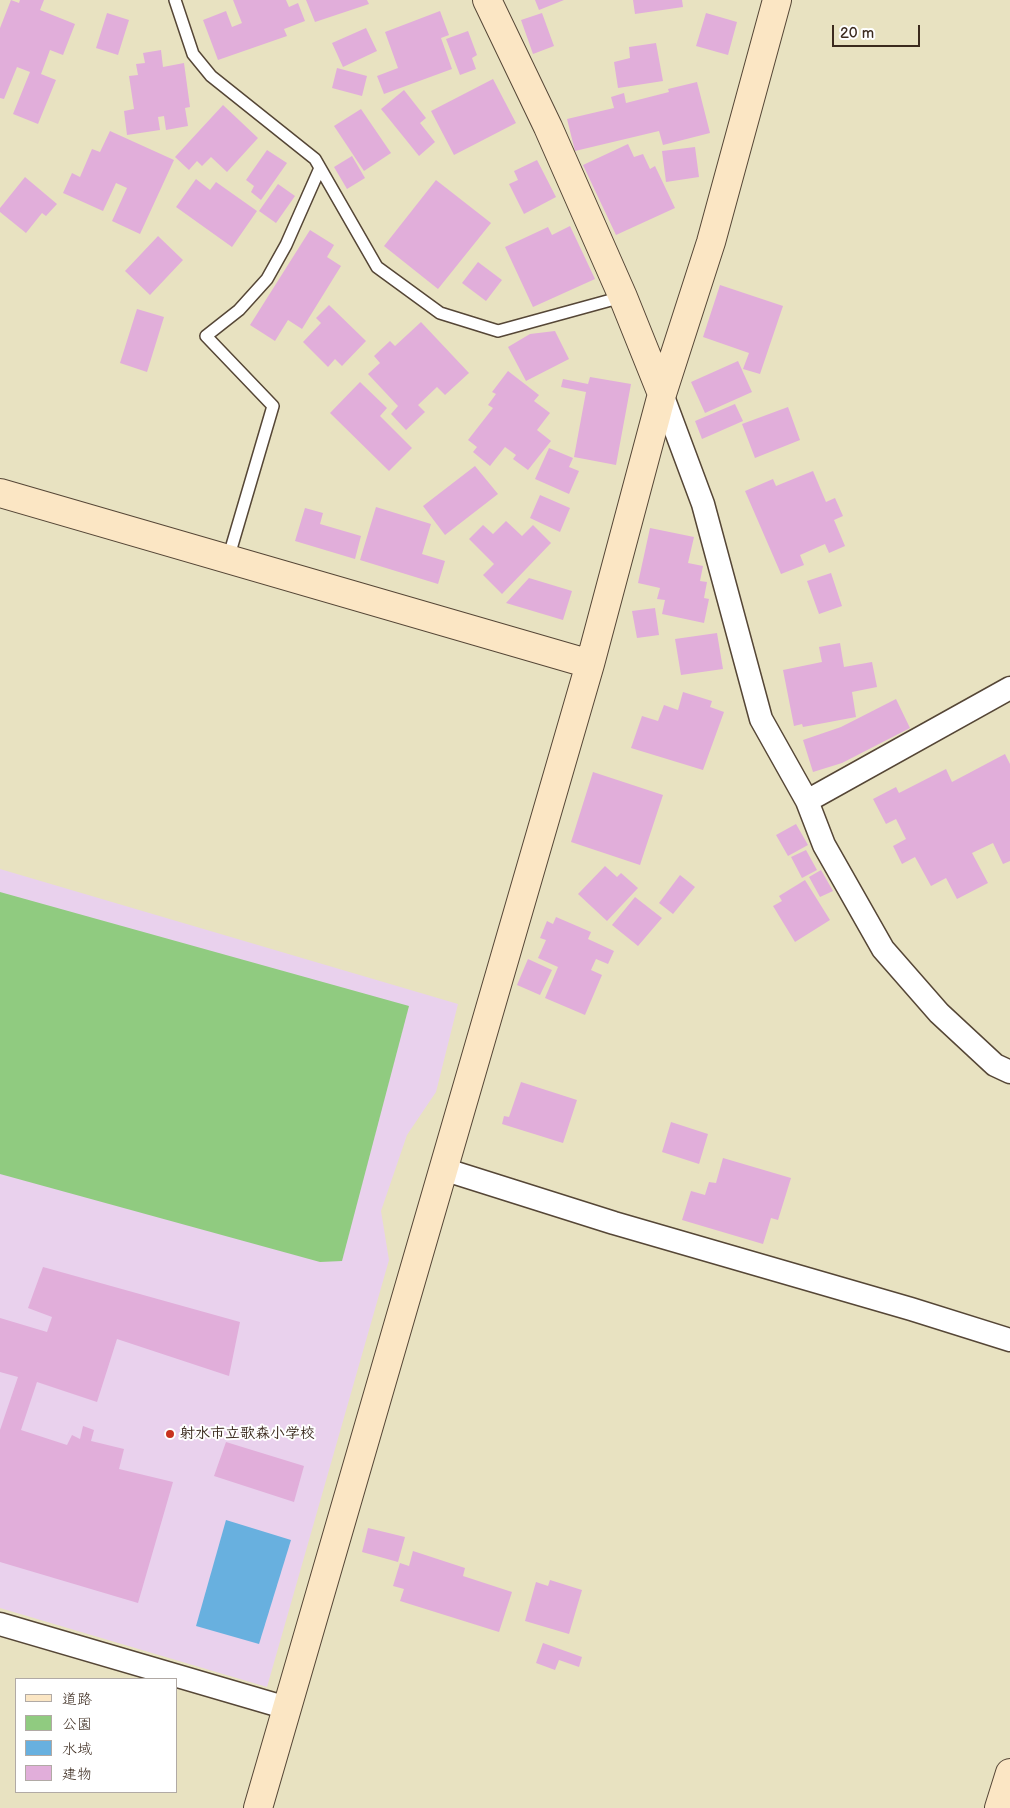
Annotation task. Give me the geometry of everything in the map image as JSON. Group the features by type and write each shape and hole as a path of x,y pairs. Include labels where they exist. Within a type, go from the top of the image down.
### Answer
{"street":[{"path":"488,0 548,127 623,297 662,394 703,504 761,719 807,801 824,845 883,948 939,1013 995,1065 1010,1072"},
{"path":"258,1808 590,664 662,394 711,242 777,0"},
{"path":"0,494 590,664"},
{"path":"807,801 1010,688"},
{"path":"443,1169 614,1223 911,1309 1010,1340"},
{"path":"0,1624 287,1708"},
{"path":"999,1808 1010,1773"}],"lane":[{"path":"175,0 194,54 211,76 315,159 377,266 440,313 498,332 623,297"},
{"path":"228,559 273,406 206,336 239,310 267,278 286,245 320,168"}],"shaded area":[{"name":"射水市立歌森小学校","path":"0,869 458,1004 436,1092 407,1135 381,1211 389,1260 267,1687 0,1608"}],"green space":[{"path":"0,892 409,1006 342,1261 320,1262 0,1174"}],"water":[{"path":"226,1520 291,1540 259,1644 196,1626"}],"building":[{"path":"11,0 19,3 20,0 44,0 40,10 75,24 63,55 50,50 41,74 56,80 38,124 13,114 30,72 17,67 4,99 0,98 0,28"},
{"path":"233,0 286,0 289,7 298,3 305,21 284,29 287,36 218,60 203,20 226,11 232,27 242,23"},
{"path":"306,0 367,0 369,4 315,22"},
{"path":"535,0 564,0 539,10"},
{"path":"633,0 682,0 683,7 635,14"},
{"path":"440,11 449,35 441,38 452,69 384,94 377,76 398,68 385,32"},
{"path":"107,13 129,20 118,55 96,48"},
{"path":"542,13 554,46 533,54 521,20"},
{"path":"706,13 737,22 728,55 696,46"},
{"path":"366,28 377,51 343,67 332,43"},
{"path":"468,31 477,55 472,58 476,69 460,75 446,39"},
{"path":"656,43 663,81 618,88 614,62 630,58 629,47"},
{"path":"161,50 163,67 184,63 190,107 185,108 188,126 166,130 164,116 158,117 160,130 127,135 124,111 134,109 129,76 138,75 136,64 145,63 143,53"},
{"path":"337,68 367,76 362,96 332,88"},
{"path":"493,79 516,123 454,155 431,111"},
{"path":"697,82 710,133 663,145 659,131 575,151 567,119 614,108 611,97 624,93 626,103 669,92 668,89"},
{"path":"404,90 426,118 420,123 435,142 419,156 381,109"},
{"path":"223,105 258,138 227,172 211,157 202,166 197,161 189,170 175,157"},
{"path":"361,109 391,153 364,171 334,126"},
{"path":"110,131 174,160 140,234 112,221 127,188 116,183 103,211 63,193 72,173 80,177 92,149 100,152"},
{"path":"628,144 634,157 643,154 650,169 655,166 675,208 616,235 583,165"},
{"path":"695,147 699,177 666,182 662,151"},
{"path":"267,150 287,163 261,200 251,192 254,186 246,180"},
{"path":"352,156 365,178 347,189 334,167"},
{"path":"537,160 556,197 524,214 509,184 518,180 514,171"},
{"path":"25,177 57,204 46,216 42,213 26,233 0,212 0,208"},
{"path":"196,179 210,190 216,182 257,211 232,247 176,207"},
{"path":"436,180 491,223 438,289 384,246"},
{"path":"278,184 295,196 276,223 259,211"},
{"path":"570,226 595,279 533,307 505,247 548,227 552,235"},
{"path":"310,230 334,245 327,257 341,266 302,329 288,320 275,341 250,325"},
{"path":"158,236 183,260 150,295 125,271"},
{"path":"478,262 502,280 486,301 462,283"},
{"path":"720,285 783,306 760,374 743,369 749,353 703,337"},
{"path":"329,305 366,341 342,366 335,359 328,367 303,342 321,323 316,318"},
{"path":"137,309 164,317 147,372 120,363"},
{"path":"421,322 469,373 445,395 437,387 418,405 425,412 406,430 391,414 398,406 368,374 380,363 374,356 390,341 395,346"},
{"path":"555,331 569,359 526,381 508,347 530,334"},
{"path":"738,361 752,392 705,413 691,382"},
{"path":"508,371 539,395 534,401 550,413 537,430 551,441 528,470 513,459 516,455 505,447 490,466 473,452 477,447 468,440 493,408 488,405 496,394 492,392"},
{"path":"590,377 631,384 616,465 574,457 586,392 561,387 563,379 588,384"},
{"path":"360,382 387,408 380,416 412,448 389,471 330,413"},
{"path":"735,404 743,421 702,439 695,421"},
{"path":"788,407 800,440 755,458 742,424"},
{"path":"549,448 573,458 569,467 579,471 569,494 535,479"},
{"path":"475,466 498,494 445,535 423,506"},
{"path":"813,471 826,502 835,498 843,516 834,520 845,546 829,553 825,544 800,555 804,565 781,574 745,491 773,479 776,486"},
{"path":"540,495 570,508 560,532 530,518"},
{"path":"376,507 431,524 422,554 445,561 438,584 360,560"},
{"path":"305,508 323,513 320,524 361,536 355,559 295,541"},
{"path":"506,521 522,536 533,525 551,543 502,594 483,575 494,564 469,539 483,525 493,534"},
{"path":"650,528 694,537 688,563 703,566 700,581 707,582 704,598 709,599 704,623 662,614 665,600 657,599 660,588 638,583"},
{"path":"831,573 842,606 819,614 807,581"},
{"path":"529,578 572,591 563,620 506,603"},
{"path":"655,608 659,635 637,638 632,611"},
{"path":"717,633 723,669 681,675 675,639"},
{"path":"840,643 844,667 872,662 877,687 852,692 856,717 803,727 802,724 794,726 783,670 822,662 819,647"},
{"path":"683,692 712,701 710,707 724,712 703,770 631,748 642,716 658,721 664,705 678,710"},
{"path":"896,699 910,728 842,763 813,772 803,740 841,727"},
{"path":"1005,754 1010,764 1010,861 1003,864 993,843 972,853 988,883 957,899 946,878 931,886 915,857 902,864 893,846 906,839 896,819 886,824 873,799 896,787 899,793 946,769 952,782"},
{"path":"593,772 663,795 640,865 571,842"},
{"path":"796,824 808,845 788,856 776,835"},
{"path":"806,850 817,870 802,878 791,857"},
{"path":"605,866 617,877 621,873 638,888 607,921 578,894"},
{"path":"821,870 833,891 820,897 809,877"},
{"path":"680,875 695,887 673,914 659,903"},
{"path":"805,880 830,920 795,942 773,906 782,901 779,896"},
{"path":"635,897 662,918 638,946 612,925"},
{"path":"556,917 591,932 588,939 614,951 608,964 596,959 591,970 602,975 585,1015 545,998 558,967 538,958 546,940 540,938 547,921 553,924"},
{"path":"528,959 552,970 540,995 517,985"},
{"path":"521,1082 577,1100 563,1143 502,1124 504,1116 509,1117"},
{"path":"671,1122 708,1134 699,1164 662,1152"},
{"path":"723,1158 791,1178 778,1220 771,1218 763,1244 682,1220 691,1191 705,1195 709,1182 716,1183"},
{"path":"43,1267 240,1322 229,1376 117,1339 97,1402 37,1382 21,1430 67,1445 72,1435 80,1439 83,1426 94,1430 91,1441 124,1449 119,1469 173,1482 138,1603 0,1562 0,1430 18,1377 0,1372 0,1318 47,1332 52,1317 28,1308"},
{"path":"226,1442 304,1466 294,1502 214,1476"},
{"path":"368,1528 405,1537 398,1562 362,1552"},
{"path":"413,1551 465,1568 463,1576 512,1592 499,1632 400,1601 404,1589 393,1586 400,1563 409,1566"},
{"path":"550,1580 582,1590 569,1634 525,1621 536,1582 548,1586"},
{"path":"543,1643 582,1657 579,1667 559,1660 555,1670 536,1663"}],"place":[{"name":"射水市立歌森小学校","path":"170,1434"}]}
